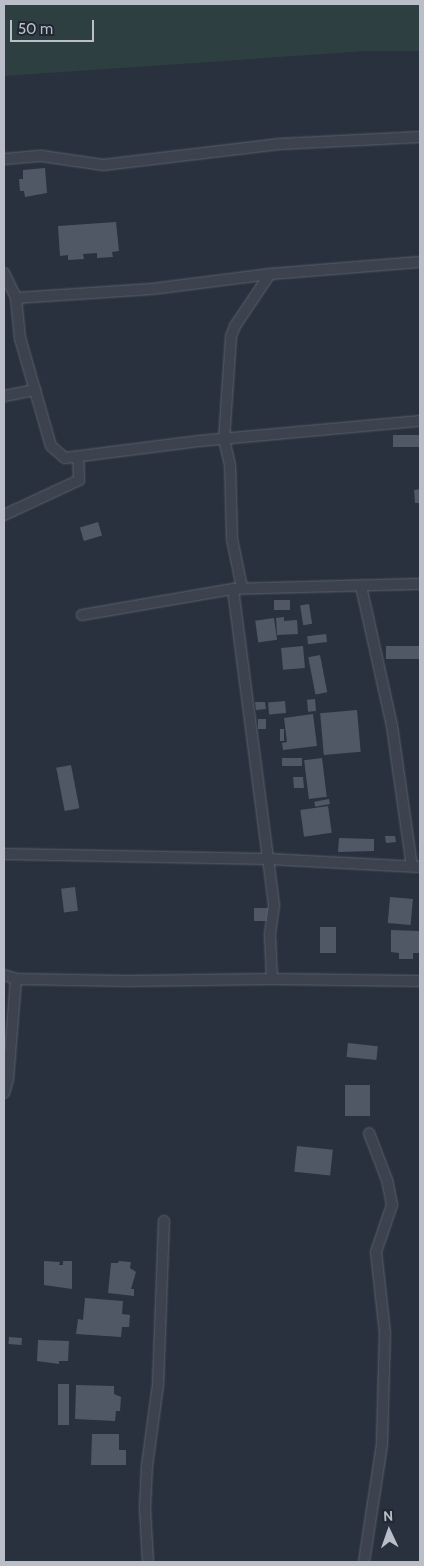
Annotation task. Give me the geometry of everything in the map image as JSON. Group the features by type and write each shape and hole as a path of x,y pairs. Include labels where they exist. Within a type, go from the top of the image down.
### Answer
{"street":[{"path":"4,159 42,156 103,165 280,144 420,137"},
{"path":"16,298 152,289 270,274 420,262"},
{"path":"4,273 16,298 20,338 51,446 65,458 420,421"},
{"path":"270,274 235,326 232,336 224,440 230,465 232,539 274,905 270,935 272,979"},
{"path":"4,396 35,390"},
{"path":"4,515 79,480 78,457"},
{"path":"82,615 237,588 420,584"},
{"path":"4,854 268,859 416,867 392,726 361,586"},
{"path":"4,975 16,979 420,981"},
{"path":"4,1093 8,1079 16,979"},
{"path":"364,1562 382,1444 385,1333 376,1252 392,1205 387,1180 369,1133"},
{"path":"148,1562 147,1466 158,1386 164,1221"}],"shaded area":[{"path":"4,4 420,4 420,51 367,51 4,76"}],"building":[{"path":"45,168 47,193 25,197 24,191 20,191 19,179 23,179 23,170"},
{"path":"116,222 119,251 112,252 113,257 97,258 97,253 83,254 84,259 68,260 68,255 60,256 58,226"},
{"path":"393,435 420,435 420,447 393,447"},
{"path":"420,489 420,503 415,503 414,490"},
{"path":"98,522 102,535 84,541 80,528"},
{"path":"274,600 290,600 290,610 274,610"},
{"path":"309,604 312,624 303,625 300,605"},
{"path":"284,617 284,621 297,620 298,634 277,635 276,618"},
{"path":"274,618 277,640 258,642 255,621"},
{"path":"326,634 327,642 308,644 307,636"},
{"path":"303,646 305,668 283,670 281,648"},
{"path":"386,646 420,646 420,659 386,659"},
{"path":"320,655 327,692 315,695 308,657"},
{"path":"315,699 316,711 308,712 307,700"},
{"path":"285,701 286,713 269,714 268,702"},
{"path":"255,702 265,702 266,709 256,710"},
{"path":"357,710 361,752 324,755 320,713"},
{"path":"313,714 317,746 283,750 282,743 287,742 284,718"},
{"path":"258,719 266,719 266,729 258,729"},
{"path":"280,729 284,729 284,741 280,741"},
{"path":"282,758 302,758 302,766 282,766"},
{"path":"322,758 327,797 309,799 304,760"},
{"path":"71,765 79,808 65,811 56,768"},
{"path":"293,777 303,777 304,788 294,788"},
{"path":"329,799 330,804 315,807 314,802"},
{"path":"328,806 332,833 304,837 300,810"},
{"path":"385,836 395,836 396,842 386,843"},
{"path":"339,838 374,839 374,851 338,852"},
{"path":"75,887 78,911 64,913 61,889"},
{"path":"390,897 413,899 411,925 388,923"},
{"path":"254,908 271,908 271,921 254,921"},
{"path":"320,927 336,927 336,953 320,953"},
{"path":"391,930 420,931 420,953 413,953 413,959 399,959 399,953 391,952"},
{"path":"348,1043 378,1046 376,1060 347,1057"},
{"path":"345,1085 370,1085 370,1116 345,1116"},
{"path":"297,1146 333,1150 330,1176 294,1172"},
{"path":"44,1261 60,1262 59,1265 63,1265 63,1261 72,1261 72,1289 44,1285"},
{"path":"119,1261 131,1262 130,1268 136,1272 131,1289 134,1289 134,1296 108,1293 111,1263 118,1263"},
{"path":"85,1298 123,1301 122,1314 130,1315 129,1327 122,1327 121,1337 76,1334 78,1319 83,1320"},
{"path":"9,1337 22,1338 21,1345 9,1344"},
{"path":"38,1340 69,1341 68,1361 59,1361 59,1364 37,1361"},
{"path":"58,1384 69,1384 69,1425 58,1425"},
{"path":"76,1385 114,1386 114,1394 121,1397 120,1411 116,1411 115,1421 75,1419"},
{"path":"92,1434 119,1434 119,1450 126,1450 126,1465 91,1465"}]}
